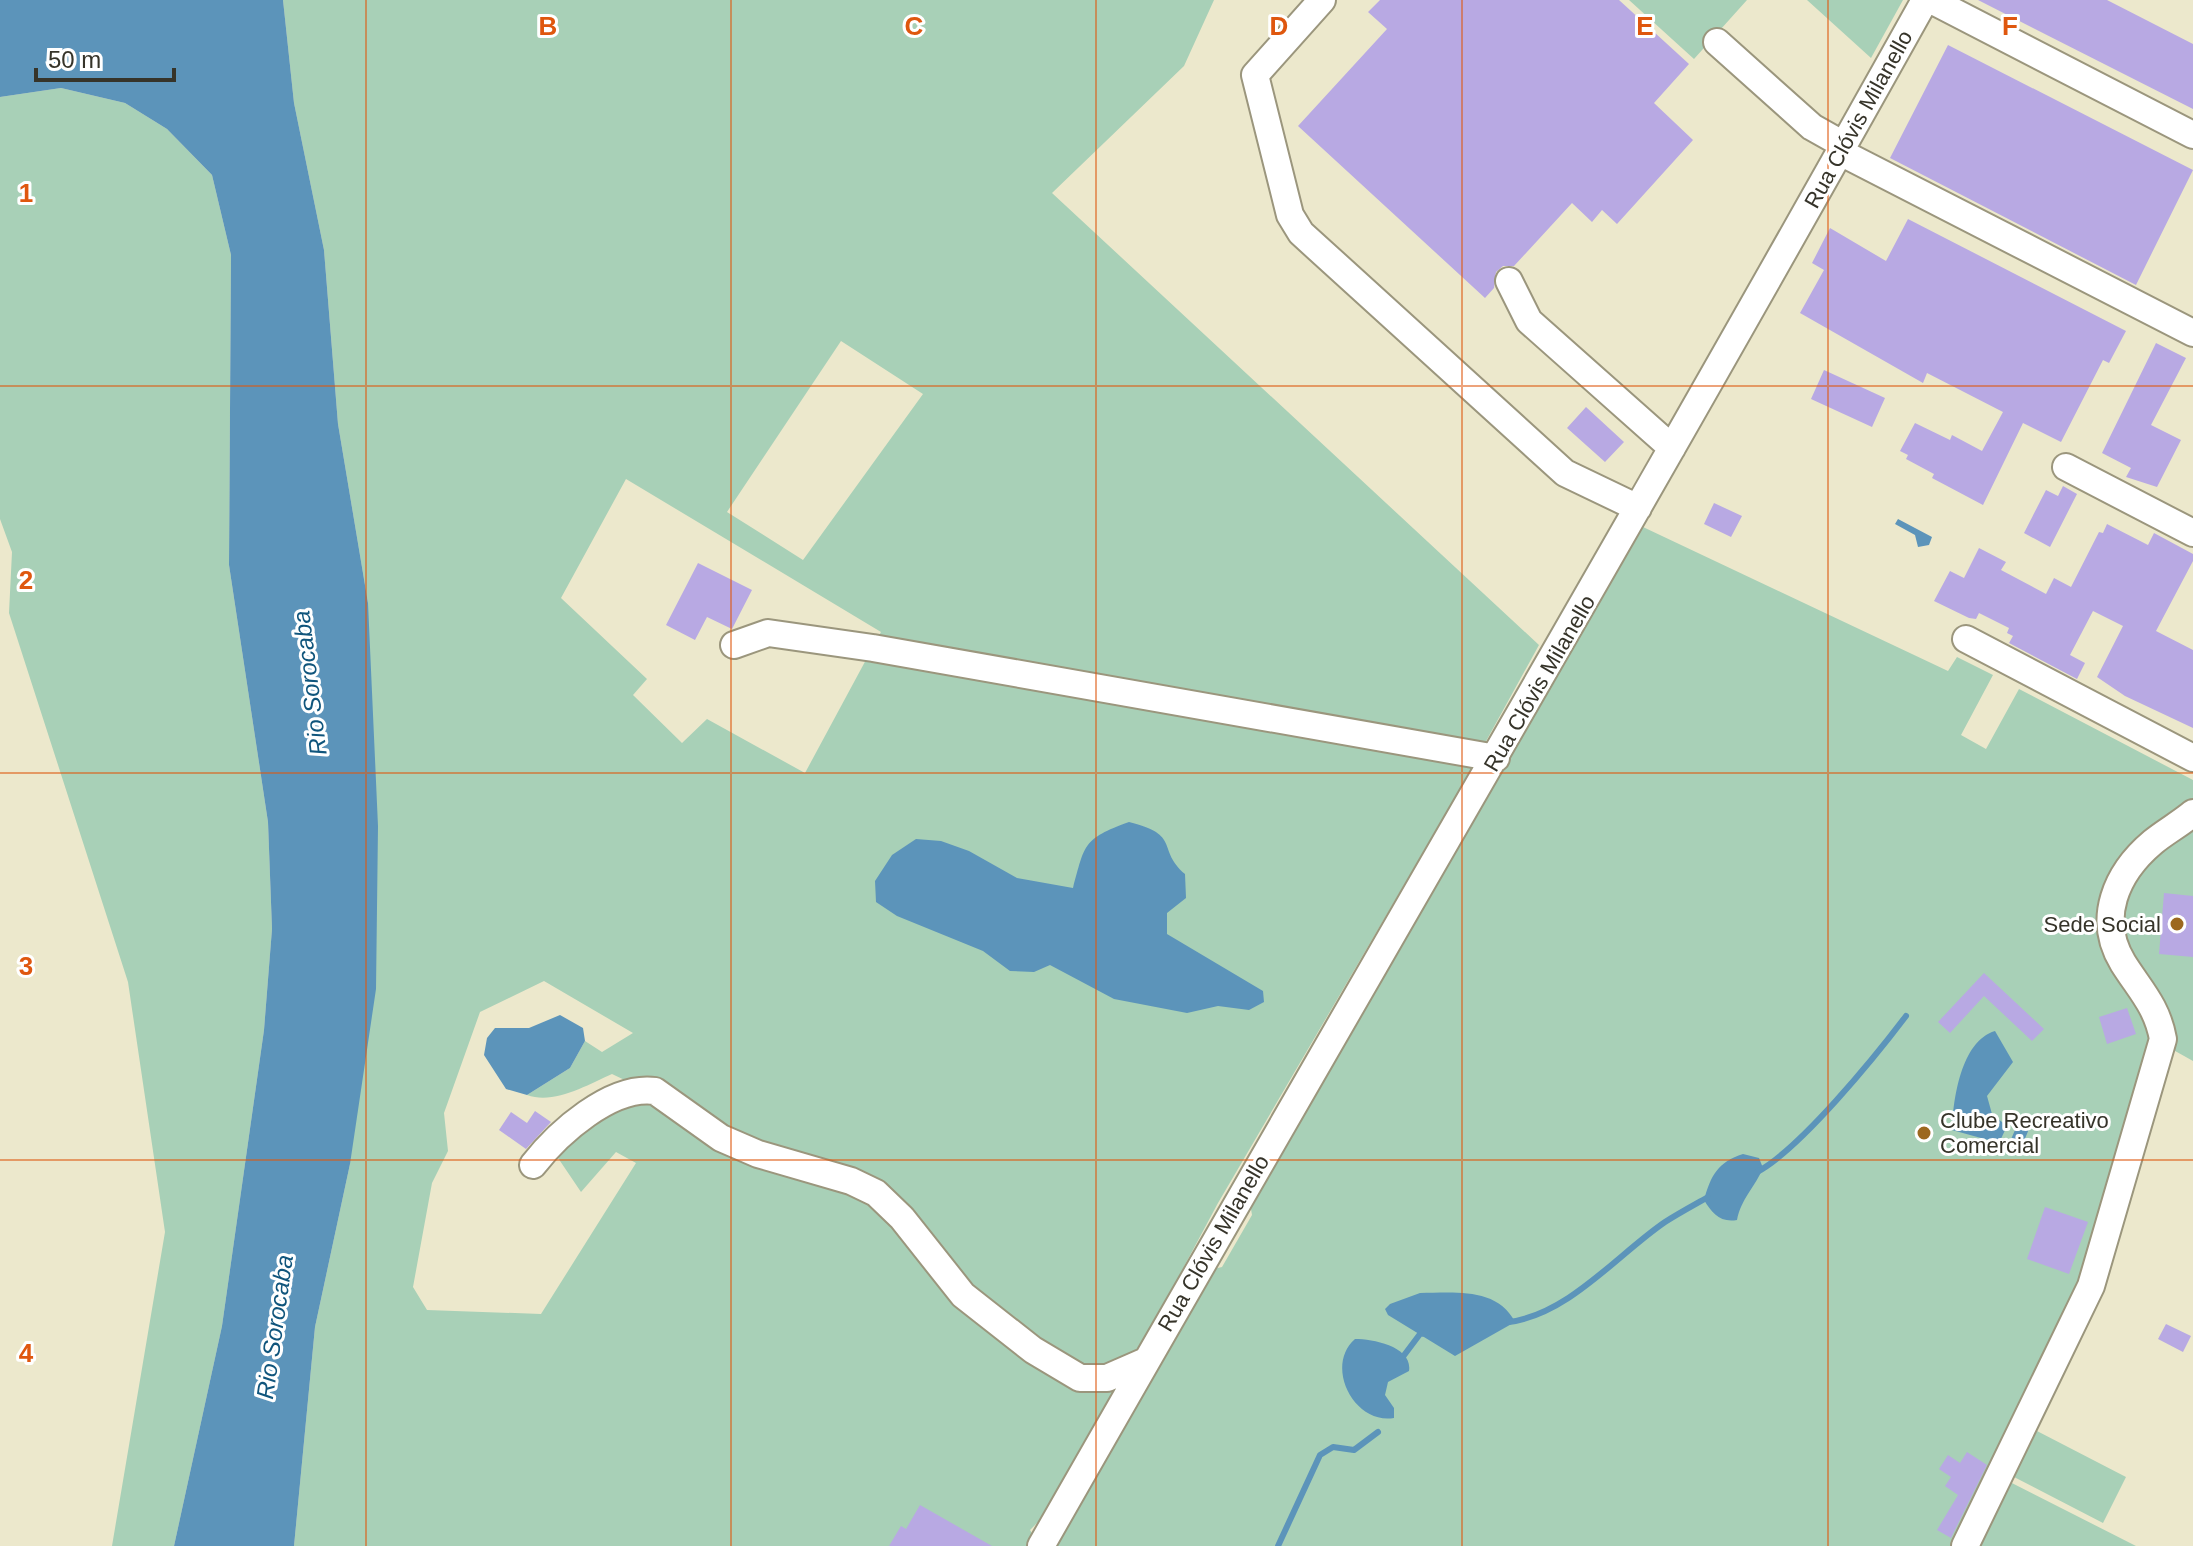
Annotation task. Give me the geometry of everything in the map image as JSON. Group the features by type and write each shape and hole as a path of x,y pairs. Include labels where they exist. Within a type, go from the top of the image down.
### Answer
{"street":[{"path":"1322,0 1255,75 1290,215 1301,233 1565,473 1638,508"},
{"name":"Rua Clóvis Milanello","path":"1041,1546 1230,1211 1496,758 1925,0"},
{"path":"1931,0 2193,135"},
{"path":"1717,42 1812,127 1842,148 2193,333"},
{"path":"1509,281 1529,321 1672,448"},
{"path":"2066,467 2193,533"},
{"path":"734,645 768,633 873,648 1496,758"},
{"path":"1966,639 2193,758"},
{"path":"1965,1546 2091,1286 2163,1039 2154,1007 2116,951 2111,935 2112,899 2118,882 2152,843 2191,818"},
{"path":"533,1165 555,1136 602,1104 646,1090 655,1091 721,1138 758,1154 851,1181 876,1193 902,1218 963,1295 1033,1350 1080,1378 1107,1378 1146,1361"},
{"path":"1022,1546 1057,1518"}],"green space":[{"path":"283,0 1214,0 1184,66 1052,193 1539,645 1485,743 1463,747 1473,767 1218,1203 1058,1502 1030,1530 1036,1540 1033,1546 294,1546 315,1327 350,1164 368,603 338,424 324,250 294,103","holes":["841,341 923,394 803,560 727,512","626,479 881,632 805,773 707,719 682,743 633,695 647,679 561,598","544,981 633,1033 602,1052 585,1041 570,1068 527,1095 559,1096 612,1074 633,1084 556,1155 581,1192 616,1152 636,1163 541,1314 427,1310 413,1287 432,1183 448,1151 444,1113 480,1012"]},
{"path":"1629,0 1747,0 1694,59"},
{"path":"1807,0 1903,0 1871,58"},
{"path":"61,88 125,103 167,129 212,175 231,255 229,565 268,822 272,929 264,1030 222,1326 174,1546 112,1546 165,1232 128,982 9,613 12,552 0,519 0,97"},
{"path":"1643,527 1948,671 1957,657 1993,675 1961,735 1986,749 2019,689 2193,780 2193,1061 2168,1047 2096,1287 2004,1479 2136,1546 1049,1546 1209,1270 1222,1267 1252,1215 1250,1203"},
{"path":"2037,1431 2126,1477 2103,1523 2014,1477"}],"water":[{"name":"Rio Sorocaba","path":"0,0 283,0 294,103 324,250 338,424 368,603 378,826 376,989 350,1164 315,1327 294,1546 174,1546 222,1326 264,1030 272,929 268,822 229,565 231,255 212,175 167,129 125,103 61,88 0,97"},
{"path":"1898,519 1932,537 1929,545 1918,547 1915,535 1895,524"},
{"path":"1129,822 1156,832 1185,874 1186,898 1167,913 1167,934 1263,991 1264,1002 1249,1010 1218,1006 1187,1013 1114,999 1050,965 1034,972 1010,971 983,951 897,916 876,902 875,881 892,855 916,839 941,841 969,851 1017,878 1073,888 1088,845 1102,833"},
{"path":"560,1015 583,1028 585,1041 570,1068 527,1095 506,1089 484,1055 487,1038 495,1028 529,1028"},
{"path":"1995,1031 2013,1062 1987,1096 1992,1114 2007,1126 1999,1143 1952,1130 1957,1088 1967,1059 1983,1037"},
{"path":"2018,1123 2029,1129 2021,1148 2009,1144"},
{"path":"1743,1154 1759,1158 1763,1168 1737,1220 1726,1220 1713,1213 1704,1200 1710,1183 1722,1165"},
{"path":"1420,1293 1460,1293 1486,1297 1507,1311 1515,1322 1455,1356 1388,1315 1385,1309 1390,1304"},
{"path":"1355,1339 1391,1346 1399,1350 1409,1363 1409,1371 1388,1382 1385,1395 1394,1408 1394,1418 1380,1418 1367,1412 1348,1391 1342,1364 1346,1350"}],"building":[{"path":"1380,0 1619,0 1689,64 1654,103 1693,140 1617,224 1602,210 1592,222 1572,203 1514,266 1503,266 1496,272 1494,288 1485,298 1298,126 1387,29 1368,12"},
{"path":"1978,0 2107,0 2193,44 2193,109"},
{"path":"1948,45 2193,170 2136,285 1890,158"},
{"path":"1908,219 2126,331 2109,363 2103,360 2061,442 2023,423 1983,505 1932,478 1934,474 1906,459 1908,455 1900,451 1915,423 1950,440 1952,435 1982,451 2003,412 1927,373 1923,383 1800,313 1824,270 1812,263 1830,228 1886,261"},
{"path":"2156,343 2186,358 2151,425 2181,440 2157,487 2126,477 2131,468 2102,453"},
{"path":"1824,370 1885,398 1872,427 1811,399"},
{"path":"1586,407 1624,442 1605,462 1567,428"},
{"path":"2063,486 2077,494 2050,547 2024,533 2046,490 2058,496"},
{"path":"1714,503 1742,516 1731,537 1704,524"},
{"path":"2107,524 2148,545 2154,533 2193,554 2193,561 2156,631 2193,650 2193,728 2125,696 2097,677 2123,626 2093,611 2070,655 2085,663 2077,679 2009,643 2013,636 2007,633 2009,628 1979,613 1976,619 1969,618 1934,601 1950,571 1964,578 1979,548 2006,562 2001,570 2046,594 2054,578 2071,587 2099,532 2103,533"},
{"path":"698,563 752,590 732,629 707,617 695,640 666,625"},
{"name":"Sede Social","path":"2164,893 2193,896 2193,957 2159,954"},
{"path":"1984,973 2044,1029 2032,1041 1984,996 1950,1033 1938,1022"},
{"path":"2127,1008 2136,1034 2107,1044 2099,1017"},
{"path":"535,1111 551,1122 526,1149 499,1130 511,1112 527,1123"},
{"path":"2045,1207 2088,1222 2069,1274 2027,1259"},
{"path":"2166,1324 2191,1336 2183,1352 2158,1339"},
{"path":"1967,1452 1987,1465 1951,1538 1937,1530 1958,1495 1945,1486 1951,1477 1939,1469 1948,1455 1960,1463"},
{"path":"920,1505 992,1546 889,1546 901,1526 906,1529"}],"waterway":[{"path":"1757,1172 1794,1144 1815,1123 1906,1016"},
{"path":"1509,1322 1552,1308 1592,1281 1665,1222 1708,1197"},
{"path":"1402,1358 1420,1334 1427,1333"},
{"path":"1278,1546 1320,1455 1333,1447 1354,1450 1378,1432"}],"place":[{"name":"Sede Social","path":"2177,924"},
{"name":"Clube Recreativo Comercial","path":"1924,1133"}]}
